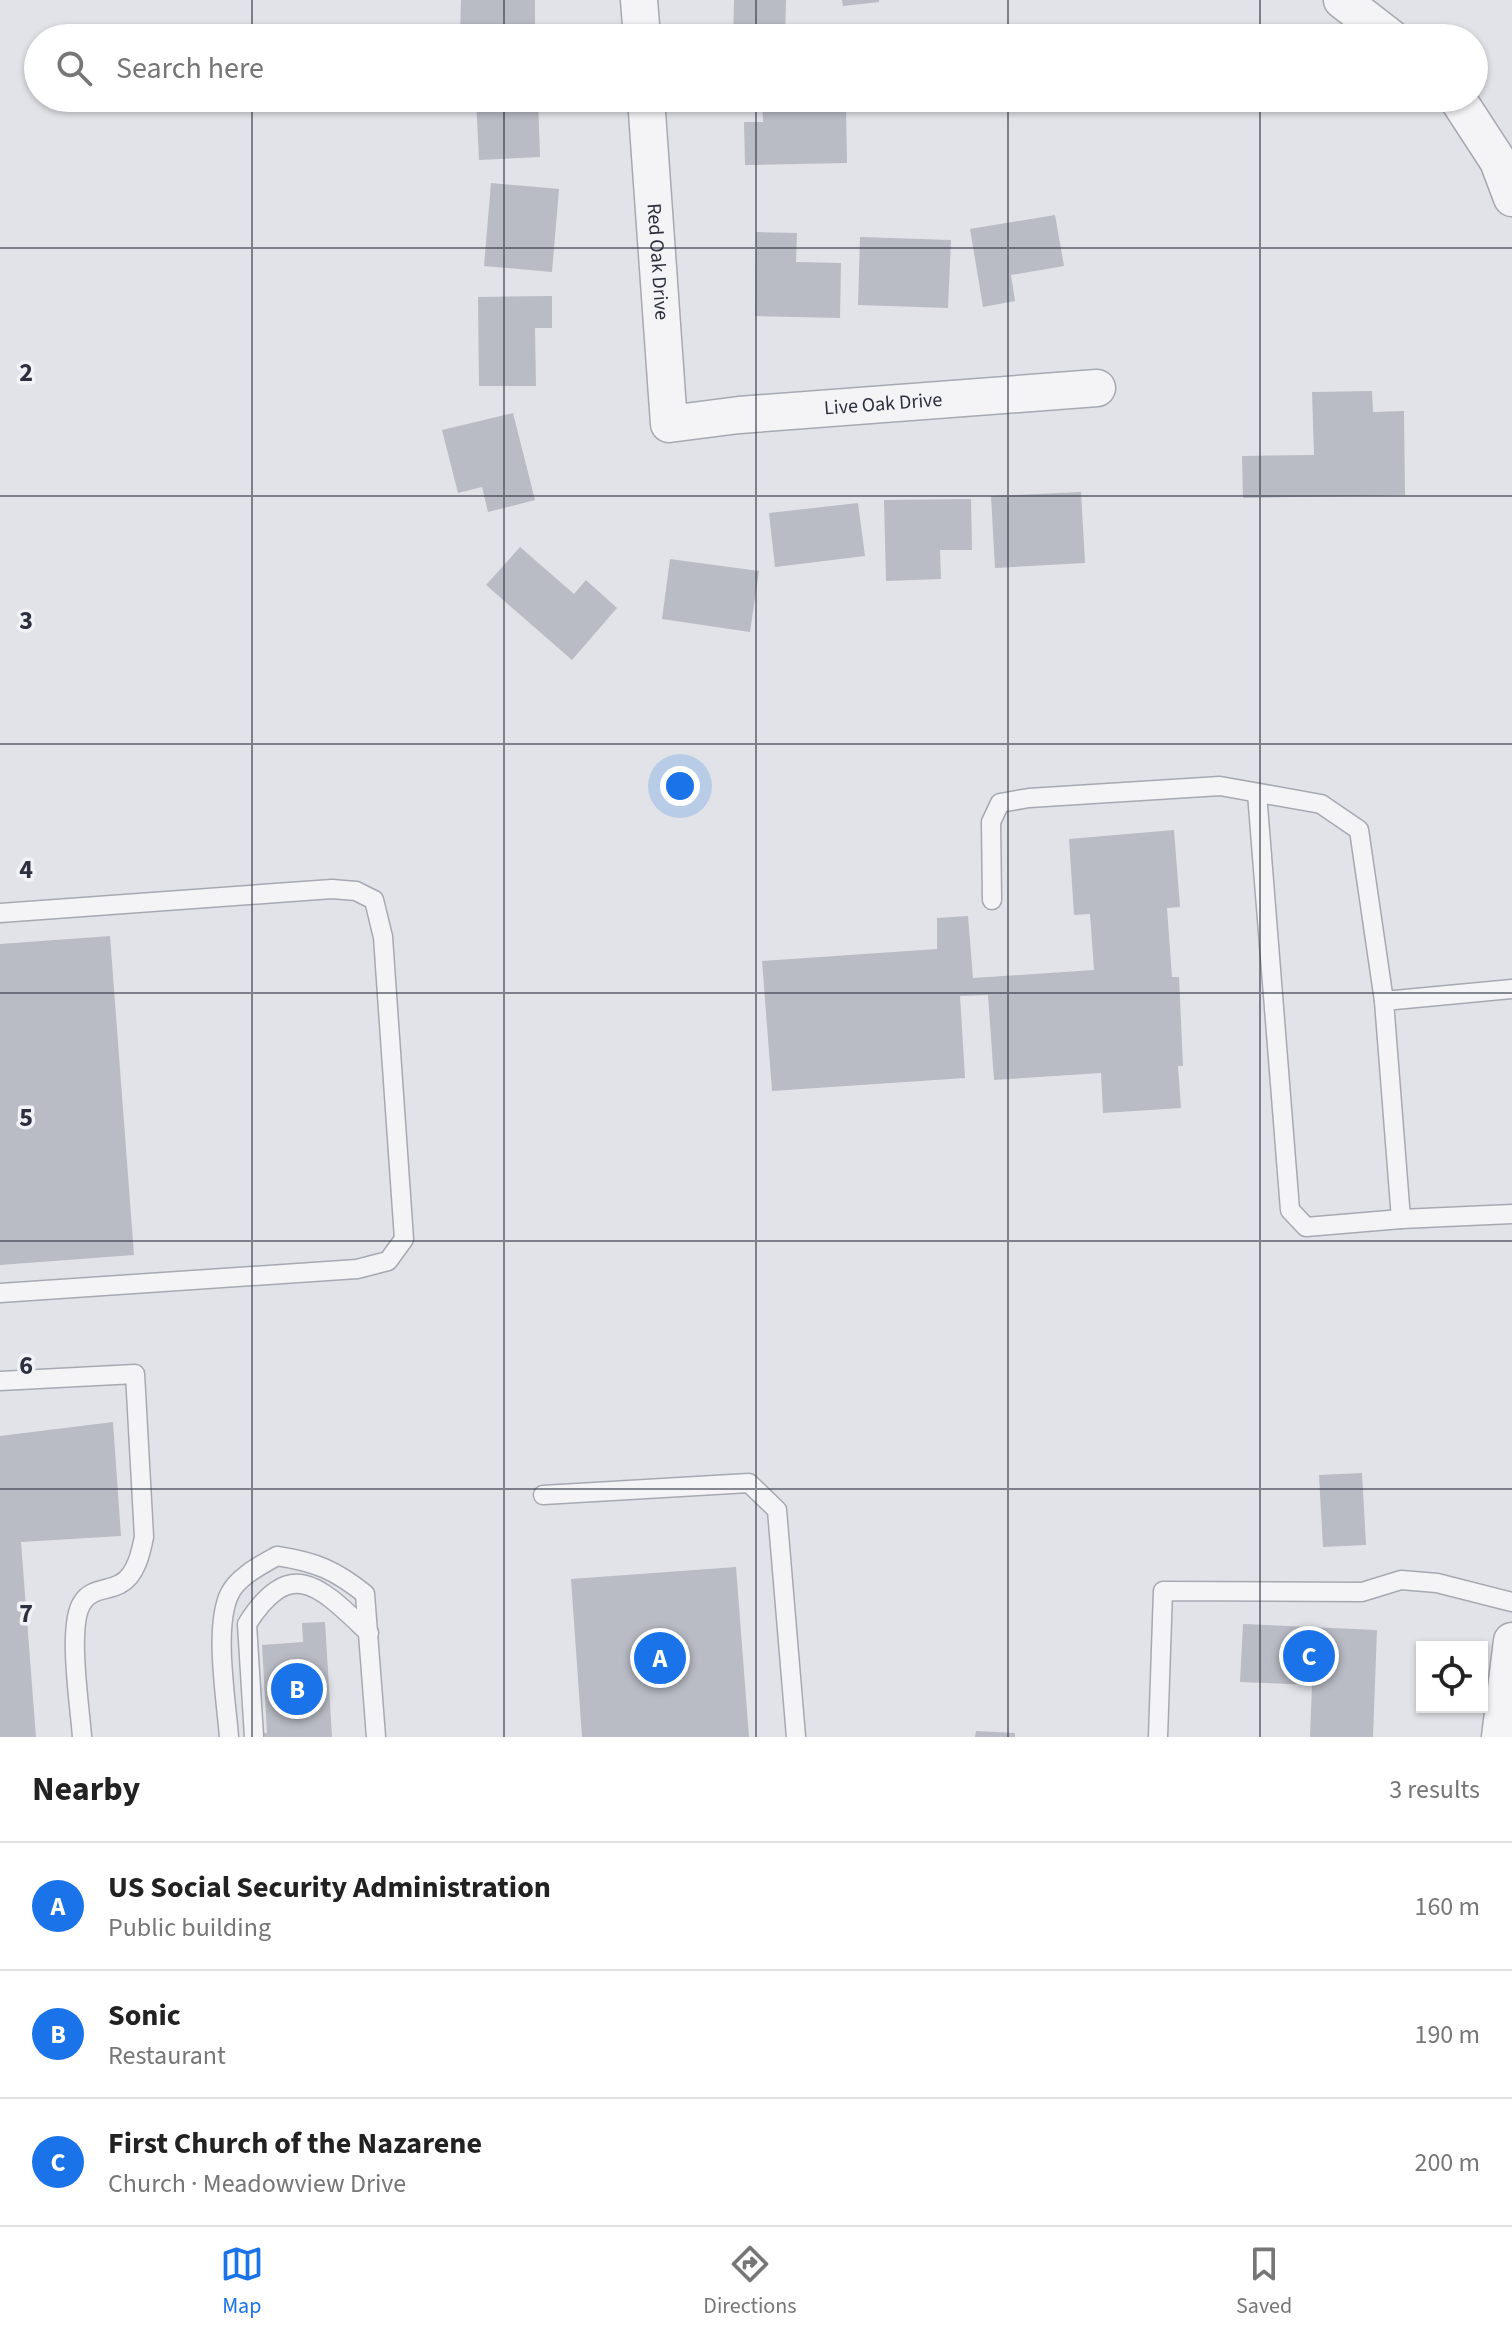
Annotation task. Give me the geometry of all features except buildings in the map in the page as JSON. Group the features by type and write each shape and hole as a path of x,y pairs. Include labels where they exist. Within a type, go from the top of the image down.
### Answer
{"street":[{"path":"639,0 641,24"},
{"path":"1342,0 1373,24"},
{"name":"Red Oak Drive","path":"647,112 669,424"},
{"path":"1466,112 1498,161 1512,198"},
{"name":"Live Oak Drive","path":"669,424 739,415 1097,388"},
{"path":"1500,1737 1512,1641"}],"lane":[{"path":"992,900 991,822 1000,803 1029,798 1220,786 1321,804 1359,830 1384,1001 1401,1219"},
{"path":"1257,793 1290,1210 1306,1227 1512,1214"},
{"path":"0,913 332,889 356,891 374,900 383,937 404,1239 388,1261 357,1269 0,1293"},
{"path":"1384,1001 1512,989"},
{"path":"0,1381 135,1374 144,1537 141,1554 122,1584 97,1590 82,1602 76,1621 81,1729 98,1737"},
{"path":"543,1495 749,1483 777,1510 796,1737"},
{"path":"229,1737 222,1624 230,1592 250,1572 277,1556 324,1566 365,1594 376,1737"},
{"path":"1158,1737 1163,1591 1362,1592 1401,1580 1437,1583 1512,1602"},
{"path":"254,1737 247,1624 273,1590 295,1583 316,1588 369,1633"}],"place":[{"name":"First Church of the Nazarene","path":"1309,1656"},
{"name":"US Social Security Administration","path":"660,1658"},
{"name":"Sonic","path":"297,1689"}]}
